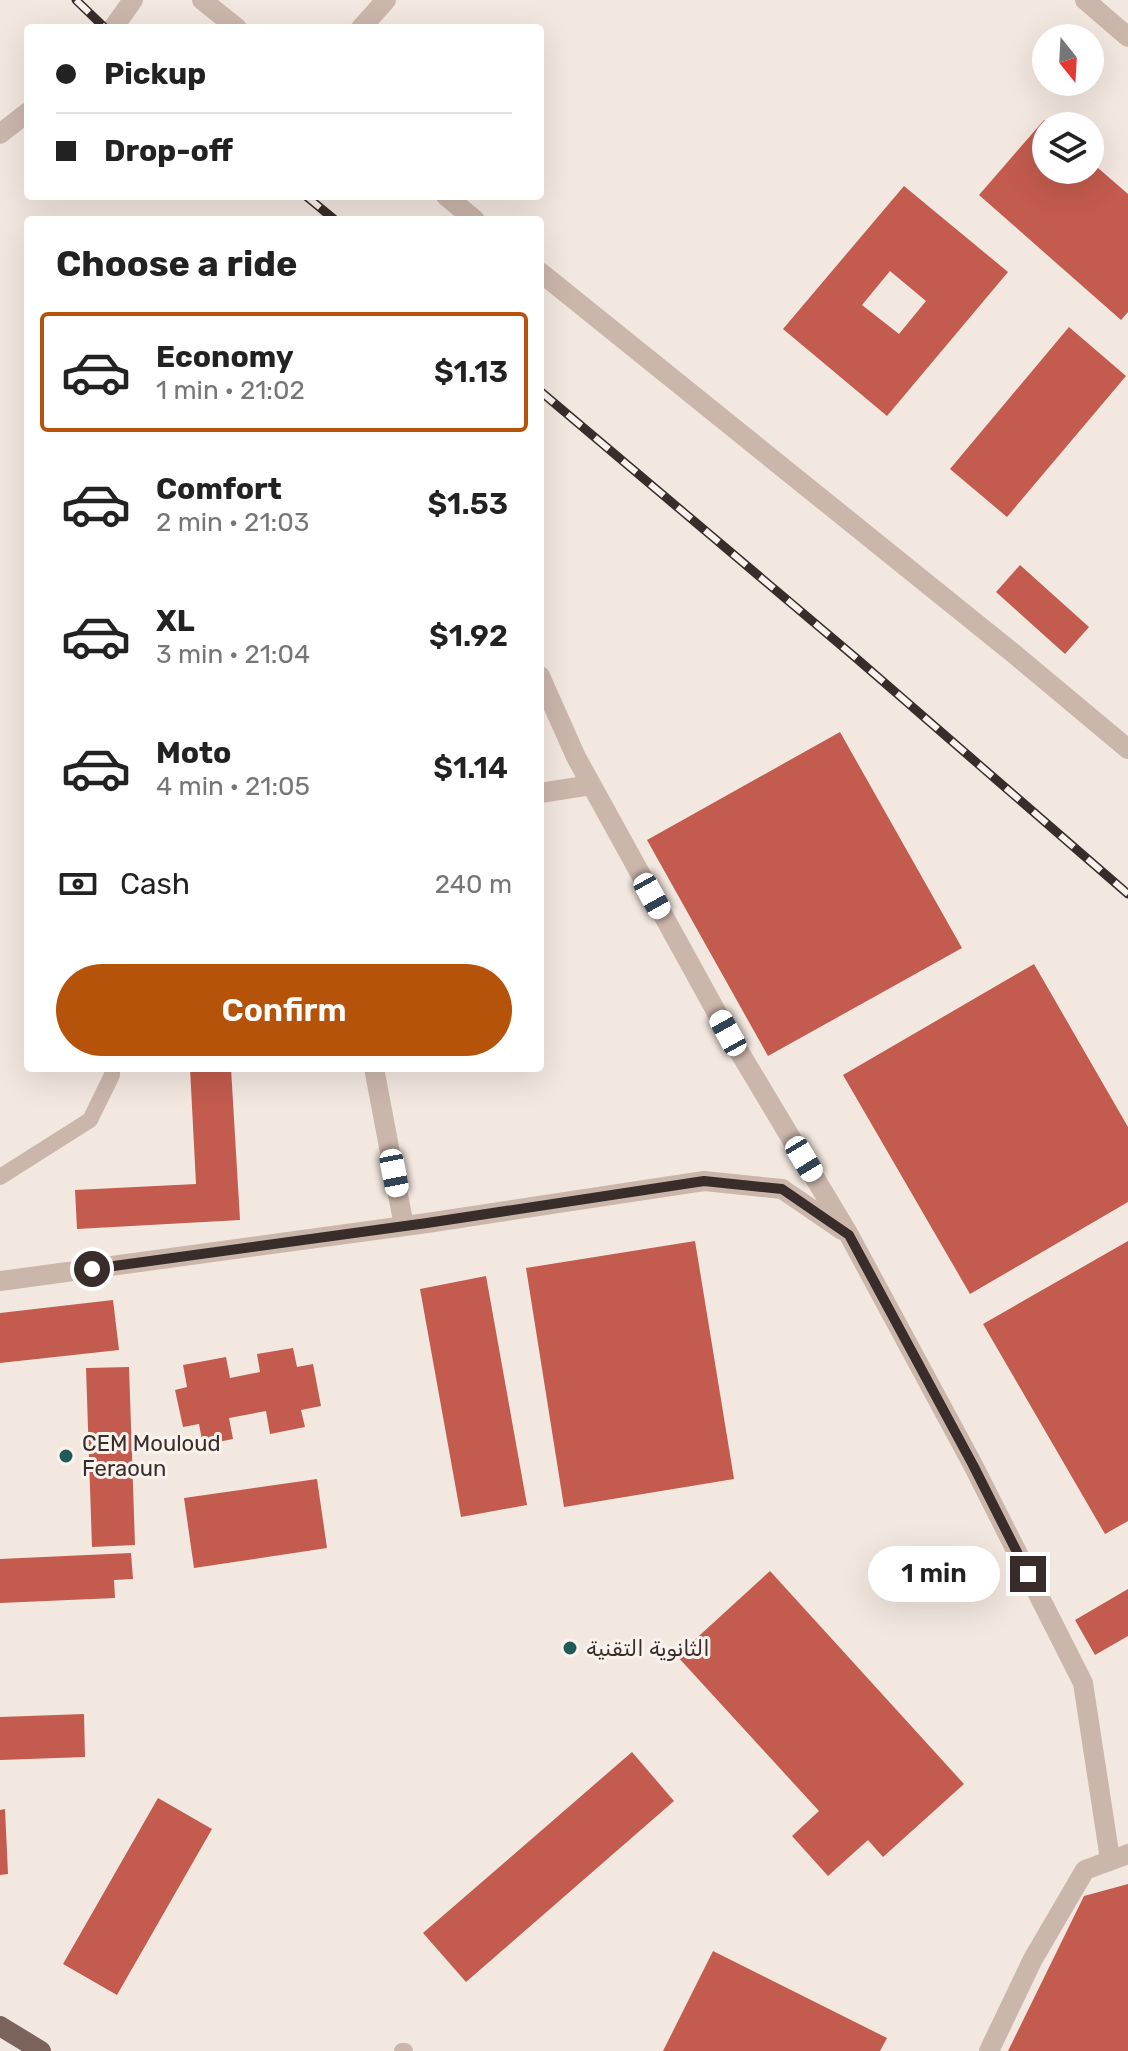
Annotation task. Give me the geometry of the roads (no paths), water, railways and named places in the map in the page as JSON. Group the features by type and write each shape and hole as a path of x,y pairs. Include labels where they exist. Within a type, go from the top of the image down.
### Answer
{"main road":[{"path":"0,2026 41,2051"}],"street":[{"path":"116,24 133,0"},
{"path":"202,0 232,24"},
{"path":"365,24 386,0"},
{"path":"1085,0 1128,37"},
{"path":"0,134 24,115"},
{"path":"451,200 470,216"},
{"path":"544,275 1128,749"},
{"path":"544,685 576,757 728,1033 849,1235 973,1465 1083,1683 1119,1856 1085,1870 1033,1959 989,2051"},
{"path":"544,792 591,785"},
{"path":"375,1072 404,1226"},
{"path":"0,1281 704,1181 782,1189 849,1235"}],"lane":[{"path":"0,1177 90,1120 112,1072"}],"railway":[{"path":"76,0 101,24"},
{"path":"311,200 330,216"},
{"path":"544,394 856,658 1128,894"}],"place":[{"name":"CEM Mouloud Feraoun","path":"66,1456"},
{"name":"الثانوية التقنية","path":"570,1648"}]}
